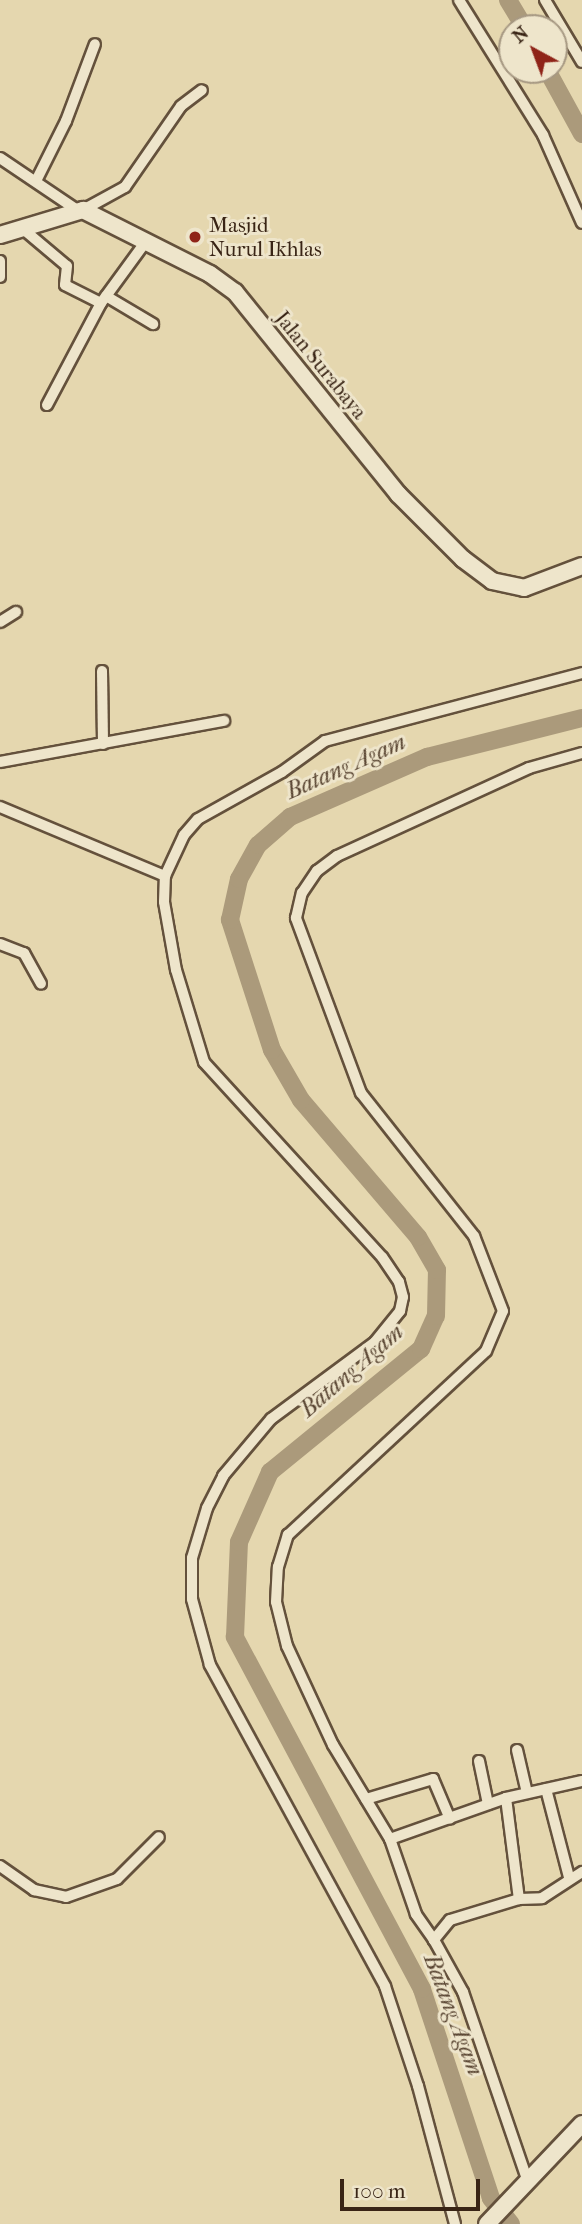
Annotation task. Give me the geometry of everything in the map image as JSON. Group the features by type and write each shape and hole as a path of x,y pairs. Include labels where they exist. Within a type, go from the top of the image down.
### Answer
{"street":[{"path":"459,0 484,34 543,135 582,223"},
{"path":"545,0 582,62"},
{"path":"36,181 66,121 95,44"},
{"path":"0,235 80,210 125,187 181,106 202,90"},
{"path":"0,158 80,210"},
{"name":"Jalan Surabaya","path":"80,210 148,240 235,292 398,494 482,574 506,586 524,587 582,566"},
{"path":"23,229 67,267 65,285 153,324"},
{"path":"47,405 103,300 148,240"},
{"path":"0,261 0,277"},
{"path":"0,622 16,612"},
{"path":"102,671 103,744"},
{"path":"455,2224 418,2086 385,1986 210,1665 192,1599 192,1558 207,1508 223,1476 271,1419 375,1342 400,1311 403,1297 399,1282 382,1257 204,1062 176,970 164,902 165,876 184,835 198,819 282,772 325,741 582,673"},
{"path":"0,762 224,721"},
{"path":"524,2183 463,1992 434,1940 415,1914 390,1839 333,1745 287,1646 276,1602 278,1567 288,1535 301,1519 486,1352 503,1311 474,1236 360,1093 296,918 302,893 317,871 337,856 529,768 582,753"},
{"path":"0,807 165,876"},
{"path":"0,944 24,953 41,984"},
{"path":"517,1750 527,1793"},
{"path":"480,1761 488,1804"},
{"path":"366,1799 433,1779 450,1819"},
{"path":"390,1839 506,1798 582,1782"},
{"path":"546,1789 569,1877"},
{"path":"506,1798 519,1899"},
{"path":"0,1866 34,1890 66,1897 117,1879 159,1837"},
{"path":"434,1940 450,1920 519,1899 542,1898 569,1877 582,1872"},
{"path":"487,2224 582,2124"}],"waterway":[{"name":"Batang Agam","path":"508,0 516,14"},
{"name":"Batang Agam","path":"555,84 582,134"},
{"name":"Batang Agam","path":"511,2224 491,2198 422,1989 235,1637 239,1542 270,1472 421,1349 436,1316 437,1270 418,1237 301,1100 272,1050 230,920 239,879 258,845 290,817 427,757 582,718"}],"place":[{"name":"Masjid Nurul Ikhlas","path":"195,237"}]}
